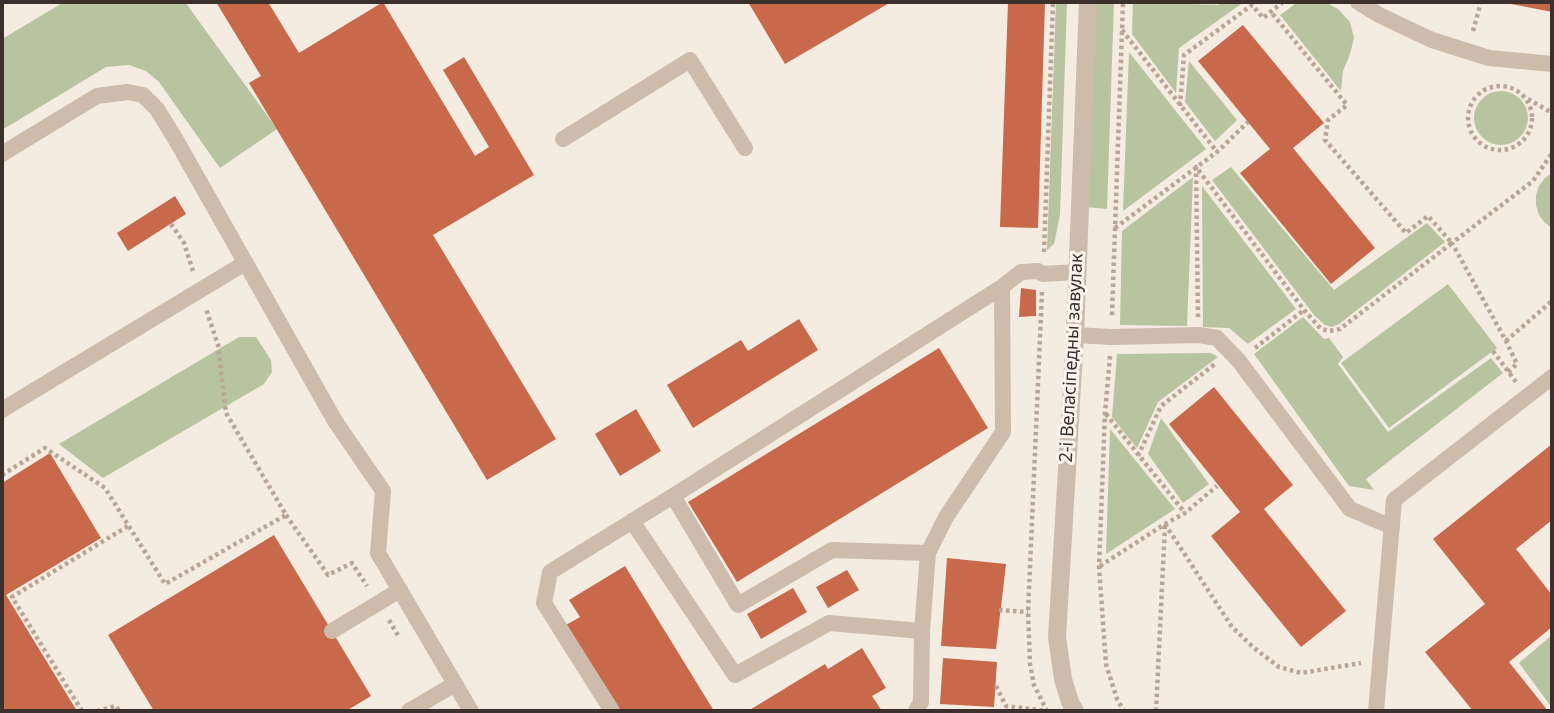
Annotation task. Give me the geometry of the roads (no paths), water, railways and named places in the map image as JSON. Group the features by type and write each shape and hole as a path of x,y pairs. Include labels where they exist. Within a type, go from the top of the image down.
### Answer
{"street":[{"name":"2-і Веласіпедны завулак","path":"1074,711 1063,679 1057,637 1075,335 1088,2"}],"lane":[{"path":"1358,2 1432,40 1489,58 1552,64"},
{"path":"562,139 690,60 744,148"},
{"path":"2,154 97,96 128,92 143,95 157,109 335,421 383,492 378,553 471,711"},
{"path":"2,410 245,263"},
{"path":"612,711 544,603 550,572 1002,287 1021,272 1076,272"},
{"path":"916,711 921,702 922,631 928,553 946,517 1003,432 1002,287"},
{"path":"1075,335 1199,335 1217,338 1239,361 1350,509 1392,527"},
{"path":"1377,711 1394,500 1552,377"},
{"path":"673,496 738,605 832,550 928,553"},
{"path":"632,522 735,675 829,623 922,631"},
{"path":"332,631 400,590"},
{"path":"409,711 455,684"}]}
